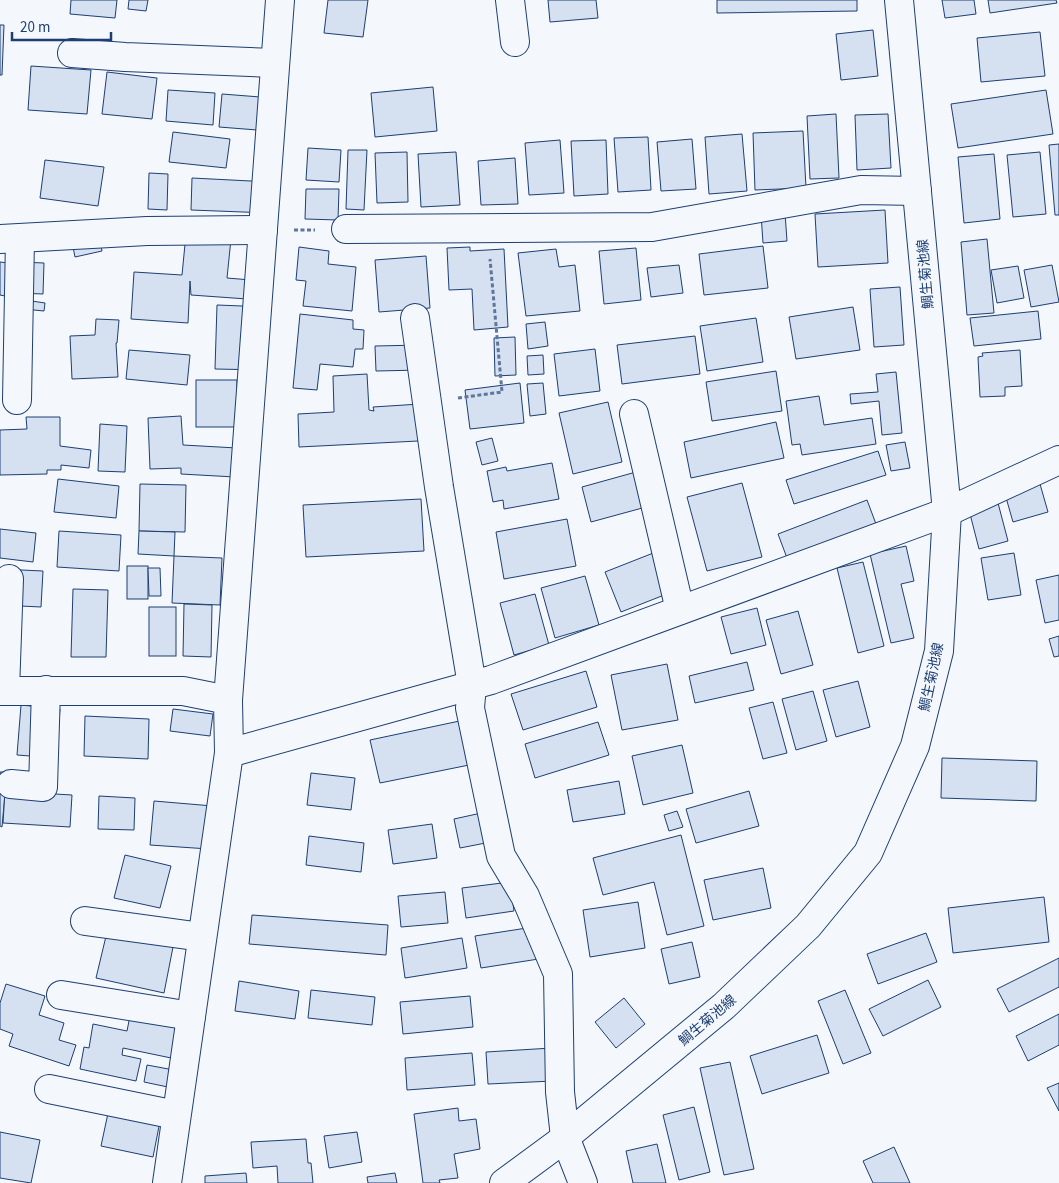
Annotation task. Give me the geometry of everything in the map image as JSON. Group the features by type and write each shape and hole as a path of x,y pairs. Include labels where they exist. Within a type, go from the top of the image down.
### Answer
{"street":[{"path":"167,1183 229,753 228,700 280,0"},
{"path":"510,0 514,42"},
{"name":"鯛生菊池線","path":"504,1183 565,1137 724,1006 808,926 868,852 915,746 939,651 947,512 899,0"},
{"path":"72,53 275,63"},
{"path":"346,229 652,227 861,190 917,191"},
{"path":"17,400 10,239 147,231 263,230"},
{"path":"415,318 439,487 472,685 470,708 501,856 525,896 558,974 560,1092 565,1137 583,1183"},
{"path":"634,414 680,610"},
{"path":"229,753 491,680 947,512 1059,460"},
{"path":"10,580 3,690 183,691 228,700"},
{"path":"11,784 43,786 46,690"},
{"path":"85,921 202,937"},
{"path":"61,995 191,1016"},
{"path":"49,1089 176,1115"}],"path":[{"path":"427,402 502,392 487,228"},
{"path":"263,230 346,229"}],"building":[{"path":"71,0 117,0 115,18 70,14"},
{"path":"129,0 148,0 146,11 128,9"},
{"path":"328,0 368,0 363,37 324,33"},
{"path":"548,0 596,0 598,18 550,22"},
{"path":"717,0 857,0 857,11 717,13"},
{"path":"942,0 974,0 976,14 945,18"},
{"path":"988,0 1056,0 1057,3 990,13"},
{"path":"0,25 4,25 2,75 0,75"},
{"path":"873,30 878,76 841,80 836,34"},
{"path":"1040,32 1045,76 981,82 977,38"},
{"path":"31,66 91,70 87,114 28,110"},
{"path":"107,72 157,78 152,119 102,114"},
{"path":"433,87 437,131 375,137 371,93"},
{"path":"168,90 215,93 213,125 166,121"},
{"path":"1046,90 1053,134 958,148 951,104"},
{"path":"222,94 273,98 270,131 219,127"},
{"path":"836,114 839,178 810,179 807,116"},
{"path":"888,114 891,168 857,170 855,115"},
{"path":"803,131 806,188 755,190 753,133"},
{"path":"173,132 230,139 226,168 169,162"},
{"path":"742,134 747,191 709,194 705,137"},
{"path":"648,137 651,190 618,192 614,138"},
{"path":"692,139 696,189 661,191 657,142"},
{"path":"560,140 564,193 529,195 525,143"},
{"path":"606,140 608,194 574,196 571,141"},
{"path":"1059,144 1059,215 1055,215 1049,145"},
{"path":"308,148 341,150 339,182 306,180"},
{"path":"348,150 367,150 364,210 346,209"},
{"path":"407,152 408,202 377,203 375,153"},
{"path":"456,152 460,205 421,207 418,154"},
{"path":"1040,152 1046,214 1013,217 1007,155"},
{"path":"994,154 1000,219 964,223 958,157"},
{"path":"515,158 518,204 481,205 478,161"},
{"path":"45,160 104,167 98,206 40,198"},
{"path":"149,173 168,174 167,210 148,209"},
{"path":"192,178 270,182 269,213 191,210"},
{"path":"306,189 339,189 338,220 305,219"},
{"path":"885,210 888,263 818,267 815,214"},
{"path":"785,213 787,241 763,243 761,214"},
{"path":"186,234 231,239 227,278 263,281 261,300 191,295 190,281 188,323 131,319 134,272 182,275"},
{"path":"99,236 102,251 75,257 72,242"},
{"path":"987,239 994,313 967,315 961,242"},
{"path":"763,246 768,288 704,295 699,254"},
{"path":"299,247 329,251 328,264 356,267 352,311 303,306 306,281 296,280"},
{"path":"470,247 470,251 504,249 508,327 474,330 472,289 449,290 447,248"},
{"path":"636,248 641,300 604,304 599,251"},
{"path":"556,249 559,267 575,265 580,311 526,316 518,253"},
{"path":"426,256 430,308 379,312 375,260"},
{"path":"0,262 8,263 5,296 0,295"},
{"path":"20,262 44,263 43,294 18,293"},
{"path":"679,265 683,293 651,297 647,268"},
{"path":"1052,265 1059,302 1031,307 1024,270"},
{"path":"1018,266 1024,298 997,303 991,270"},
{"path":"900,287 904,345 874,347 870,289"},
{"path":"25,300 45,303 44,311 24,309"},
{"path":"217,305 267,307 264,370 215,369"},
{"path":"853,307 860,350 796,359 789,317"},
{"path":"1038,311 1041,339 974,346 970,318"},
{"path":"300,314 353,320 353,329 364,330 363,349 355,349 353,367 320,364 317,390 293,388"},
{"path":"756,318 763,362 707,371 700,326"},
{"path":"96,319 119,320 116,343 118,377 72,379 70,336 95,335"},
{"path":"545,322 548,346 528,349 526,324"},
{"path":"695,336 700,374 622,384 617,345"},
{"path":"515,337 516,375 495,376 494,338"},
{"path":"421,345 422,370 376,371 375,346"},
{"path":"595,349 600,391 559,396 554,354"},
{"path":"129,350 190,355 187,385 126,379"},
{"path":"1020,350 1022,386 1005,387 1005,396 980,397 978,357 983,356 982,353"},
{"path":"543,355 544,374 528,375 527,356"},
{"path":"776,371 782,411 712,421 706,382"},
{"path":"896,372 902,433 882,435 879,401 851,404 850,394 878,392 876,374"},
{"path":"367,374 369,410 374,411 373,407 436,403 438,440 299,447 298,414 334,412 333,376"},
{"path":"196,380 237,380 237,427 196,427"},
{"path":"520,383 524,423 470,429 465,390"},
{"path":"543,383 546,414 530,416 527,384"},
{"path":"819,396 824,425 872,418 876,444 802,455 800,444 792,445 786,401"},
{"path":"608,402 622,462 573,474 559,413"},
{"path":"181,416 183,445 255,449 253,478 181,474 181,468 150,469 148,418"},
{"path":"26,417 60,417 60,446 91,450 89,468 61,465 61,470 47,470 47,474 0,475 0,430 27,429"},
{"path":"776,422 784,458 691,478 684,442"},
{"path":"100,424 127,426 125,472 98,471"},
{"path":"492,438 498,461 482,465 476,442"},
{"path":"905,442 910,468 891,471 886,445"},
{"path":"878,451 886,475 794,504 786,480"},
{"path":"552,463 559,499 504,509 503,500 493,502 487,471 506,467 507,471"},
{"path":"654,467 646,507 591,522 582,487"},
{"path":"58,479 119,486 116,518 54,512"},
{"path":"742,483 762,557 707,571 687,497"},
{"path":"140,484 186,485 185,532 139,531"},
{"path":"1040,484 1048,512 1013,522 1005,494"},
{"path":"421,499 424,551 306,557 303,505"},
{"path":"867,500 876,524 787,558 778,534"},
{"path":"998,503 1008,541 979,549 969,510"},
{"path":"567,519 576,566 504,579 496,532"},
{"path":"0,529 36,533 33,562 0,558"},
{"path":"59,531 121,535 119,571 57,567"},
{"path":"139,531 175,532 174,556 138,554"},
{"path":"906,546 914,581 901,584 914,638 891,643 870,554"},
{"path":"666,548 682,588 621,612 605,572"},
{"path":"1014,553 1021,595 988,600 981,558"},
{"path":"174,556 222,558 220,605 172,603"},
{"path":"863,562 884,646 858,653 837,568"},
{"path":"127,566 148,566 148,599 127,599"},
{"path":"148,568 160,568 161,596 149,596"},
{"path":"0,569 43,571 41,607 0,605"},
{"path":"1059,575 1059,620 1045,623 1036,580"},
{"path":"585,576 599,625 555,638 541,588"},
{"path":"73,589 108,590 106,657 71,657"},
{"path":"535,594 549,645 514,655 500,603"},
{"path":"184,604 212,605 211,657 183,656"},
{"path":"149,607 176,607 176,656 149,656"},
{"path":"757,608 766,645 731,654 721,617"},
{"path":"798,611 813,665 781,674 766,620"},
{"path":"1059,636 1059,656 1054,657 1049,639"},
{"path":"747,662 754,690 695,703 689,676"},
{"path":"667,664 678,720 622,730 611,675"},
{"path":"586,671 597,707 523,730 511,694"},
{"path":"858,681 870,727 836,737 823,690"},
{"path":"813,691 827,741 796,750 782,699"},
{"path":"773,702 787,753 763,759 749,708"},
{"path":"21,705 60,709 56,758 17,755"},
{"path":"173,709 213,714 210,736 170,731"},
{"path":"85,716 149,719 148,759 84,756"},
{"path":"469,719 479,763 380,783 370,740"},
{"path":"598,722 609,755 535,778 525,744"},
{"path":"682,745 693,793 643,805 632,756"},
{"path":"942,758 1037,761 1036,801 941,798"},
{"path":"0,772 7,772 2,827 0,826"},
{"path":"311,773 355,778 351,810 307,805"},
{"path":"619,781 625,814 573,822 567,790"},
{"path":"5,791 72,795 70,827 3,823"},
{"path":"749,791 759,826 696,843 686,809"},
{"path":"99,796 135,798 134,830 98,829"},
{"path":"154,801 213,806 209,849 150,845"},
{"path":"495,810 501,840 460,848 454,819"},
{"path":"677,811 683,827 669,831 664,815"},
{"path":"432,824 437,858 393,864 388,830"},
{"path":"681,835 704,926 667,935 654,882 603,895 593,858"},
{"path":"309,836 364,843 361,872 306,865"},
{"path":"125,855 171,866 160,908 114,898"},
{"path":"763,868 771,908 713,920 704,880"},
{"path":"510,882 514,911 466,918 462,888"},
{"path":"445,892 448,923 401,927 398,896"},
{"path":"1044,897 1049,942 953,953 948,908"},
{"path":"638,902 645,948 590,957 583,910"},
{"path":"252,915 388,925 386,955 249,944"},
{"path":"540,926 545,958 481,968 475,936"},
{"path":"107,932 173,947 164,993 96,978"},
{"path":"926,933 937,962 878,984 867,954"},
{"path":"462,938 467,968 405,978 401,948"},
{"path":"692,942 700,977 669,984 661,949"},
{"path":"1059,958 1059,987 1009,1012 997,989"},
{"path":"928,980 941,1007 883,1036 869,1009"},
{"path":"239,981 299,991 295,1019 235,1011"},
{"path":"6,984 45,996 39,1015 64,1023 59,1040 76,1045 69,1066 9,1046 13,1034 0,1029 0,1003"},
{"path":"311,990 375,997 372,1025 308,1018"},
{"path":"845,990 871,1053 843,1064 818,1001"},
{"path":"470,996 473,1027 403,1034 400,1002"},
{"path":"624,998 645,1024 616,1048 595,1022"},
{"path":"132,1006 199,1012 176,1059 123,1048 122,1055 141,1059 136,1081 80,1069 84,1047 89,1048 93,1024 127,1031"},
{"path":"1059,1014 1059,1045 1028,1061 1016,1036"},
{"path":"817,1035 829,1073 762,1094 750,1056"},
{"path":"552,1048 553,1081 488,1084 486,1052"},
{"path":"472,1053 475,1085 407,1090 405,1058"},
{"path":"730,1062 754,1169 724,1175 700,1068"},
{"path":"147,1065 190,1073 187,1091 144,1082"},
{"path":"1059,1083 1059,1111 1047,1088"},
{"path":"111,1099 162,1111 153,1157 101,1146"},
{"path":"694,1107 710,1172 679,1180 663,1115"},
{"path":"458,1108 459,1121 476,1119 480,1149 454,1154 458,1178 439,1180 440,1183 423,1183 414,1114"},
{"path":"0,1132 40,1140 31,1183 0,1178"},
{"path":"357,1132 362,1162 329,1168 324,1136"},
{"path":"306,1139 308,1163 311,1163 313,1183 278,1183 277,1166 253,1168 251,1142"},
{"path":"657,1144 666,1183 633,1183 626,1151"},
{"path":"894,1147 910,1183 873,1183 863,1161"},
{"path":"246,1173 247,1183 205,1183 205,1176"},
{"path":"395,1173 397,1183 368,1183 367,1177"}]}
